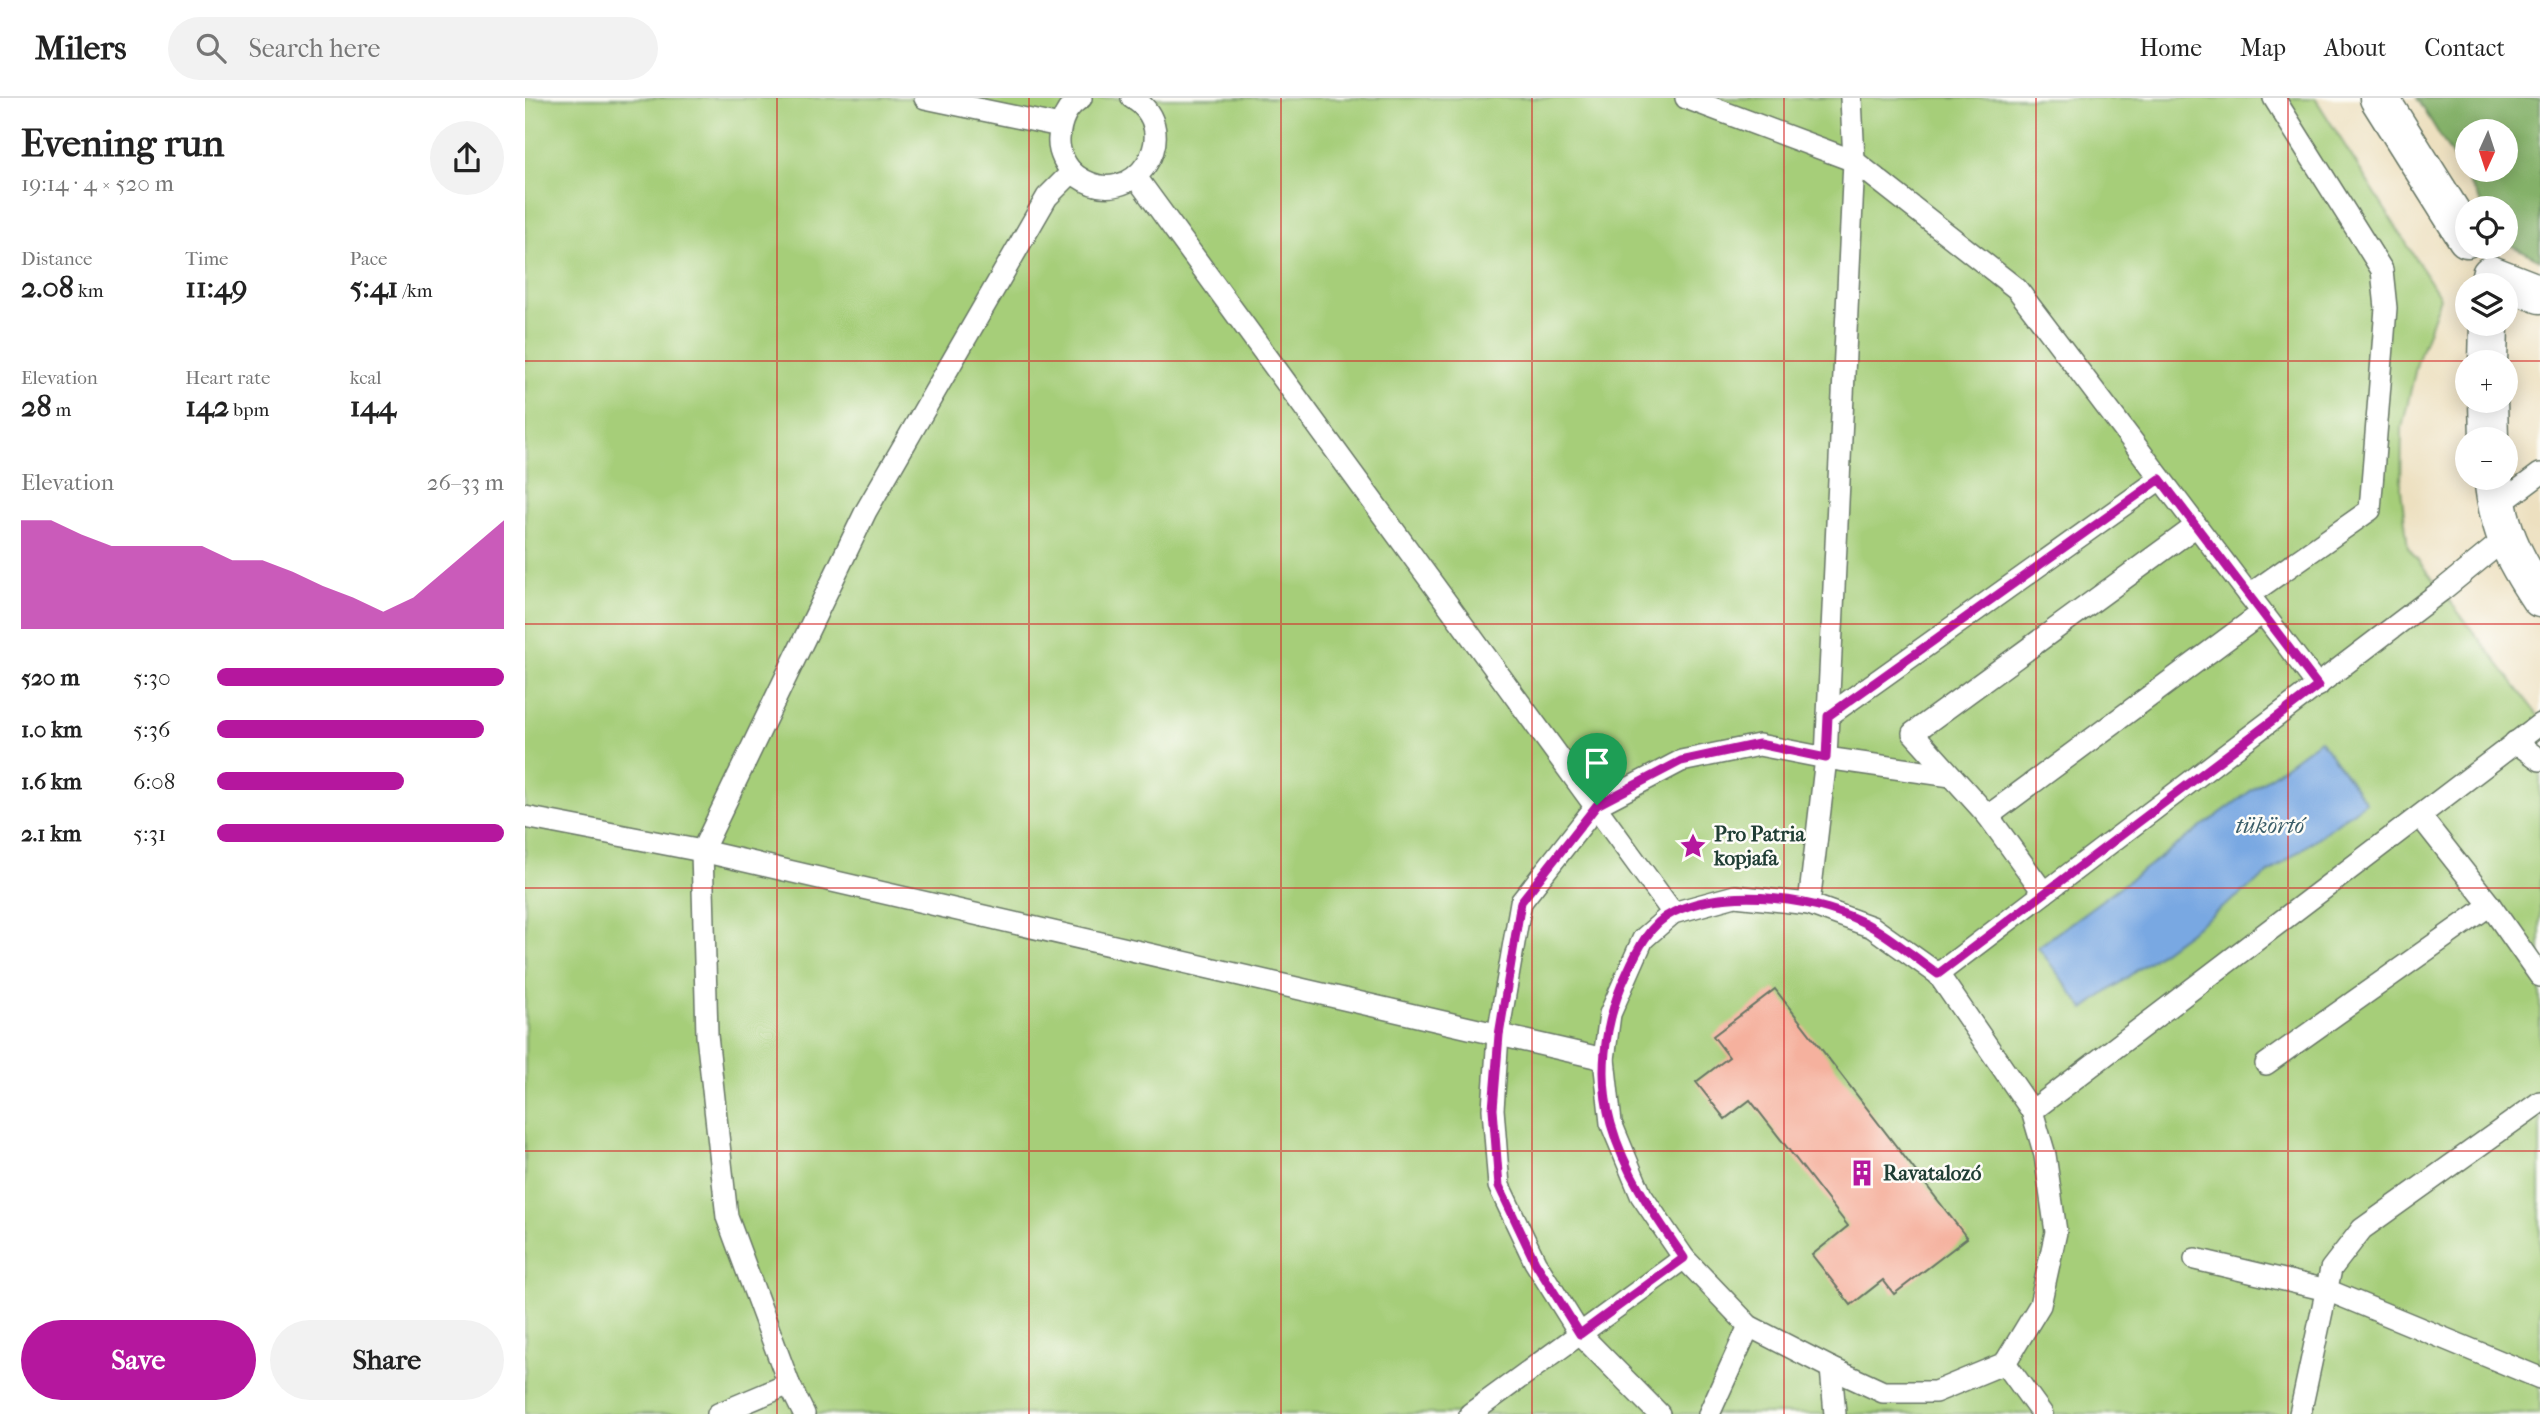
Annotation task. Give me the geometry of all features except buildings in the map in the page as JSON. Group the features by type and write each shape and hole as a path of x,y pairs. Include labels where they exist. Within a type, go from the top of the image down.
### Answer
{"street":[{"path":"2379,98 2455,219"},
{"path":"2485,269 2540,294"},
{"path":"2499,507 2512,554 2540,598"}],"lane":[{"path":"925,98 1060,126"},
{"path":"1686,98 1854,161 2017,289 2318,686"},
{"path":"1809,904 1826,758 1854,161 1851,98"},
{"path":"2249,595 2370,510 2386,308 2382,271 2274,98"},
{"path":"1078,99 1060,126 1059,143 1063,159 1072,173 1101,187 1118,186 1136,177 1147,165 1154,150 1155,130 1149,114 1138,99"},
{"path":"804,1414 789,1384 727,1217 707,1035 702,851 866,511 1047,197 1072,173"},
{"path":"1136,177 1597,805 1672,913"},
{"path":"1938,974 2318,686 2499,507 2540,474"},
{"path":"1828,716 2160,479"},
{"path":"2045,893 1988,816 1913,733 2196,526"},
{"path":"1988,816 2262,612"},
{"path":"2032,1111 2540,724"},
{"path":"2515,742 2540,760"},
{"path":"1658,1414 1580,1334 1535,1262 1499,1186 1493,1109 1499,1035 1521,902 1597,805 1681,761 1759,744 1826,758 1951,776"},
{"path":"2420,816 2490,905 2540,976"},
{"path":"525,817 702,851 1604,1059"},
{"path":"1735,896 1809,904 1872,927 1938,974 2032,1111 2045,1155 2056,1232 2040,1305 2005,1363 1935,1392 1883,1392 1749,1326 1684,1258 1641,1195 1611,1123 1604,1059 1610,1014 1643,939 1672,913 1735,896"},
{"path":"2266,1064 2490,905"},
{"path":"2300,1414 2331,1269 2362,1229 2540,1102"},
{"path":"1470,1414 1684,1258"},
{"path":"2195,1259 2327,1290 2540,1378"},
{"path":"1709,1414 1749,1326"},
{"path":"2005,1363 2042,1414"},
{"path":"1831,1368 1835,1414"},
{"path":"718,1414 789,1384"}],"green space":[{"path":"525,98 2315,98 2440,297 2417,363 2402,428 2401,489 2408,547 2540,718 2540,1414 525,1414"},
{"path":"2417,98 2540,98 2540,260 2518,249 2518,196 2477,196 2468,182 2518,182 2518,119 2455,119 2455,160"}],"water":[{"name":"tükörtó","path":"2320,740 2366,802 2084,1009 2038,947"}],"place":[{"name":"Pro Patria kopjafa","path":"1693,846"},
{"name":"Ravatalozó","path":"1862,1173"}],"route":[{"path":"2160,479 2318,686 1938,974 1872,927 1809,904 1735,896 1672,913 1643,939 1610,1014 1604,1059 1611,1123 1641,1195 1684,1258 1580,1334 1535,1262 1499,1186 1493,1109 1499,1035 1521,902 1597,805 1681,761 1759,744 1826,758 1828,716 2160,479"}]}
